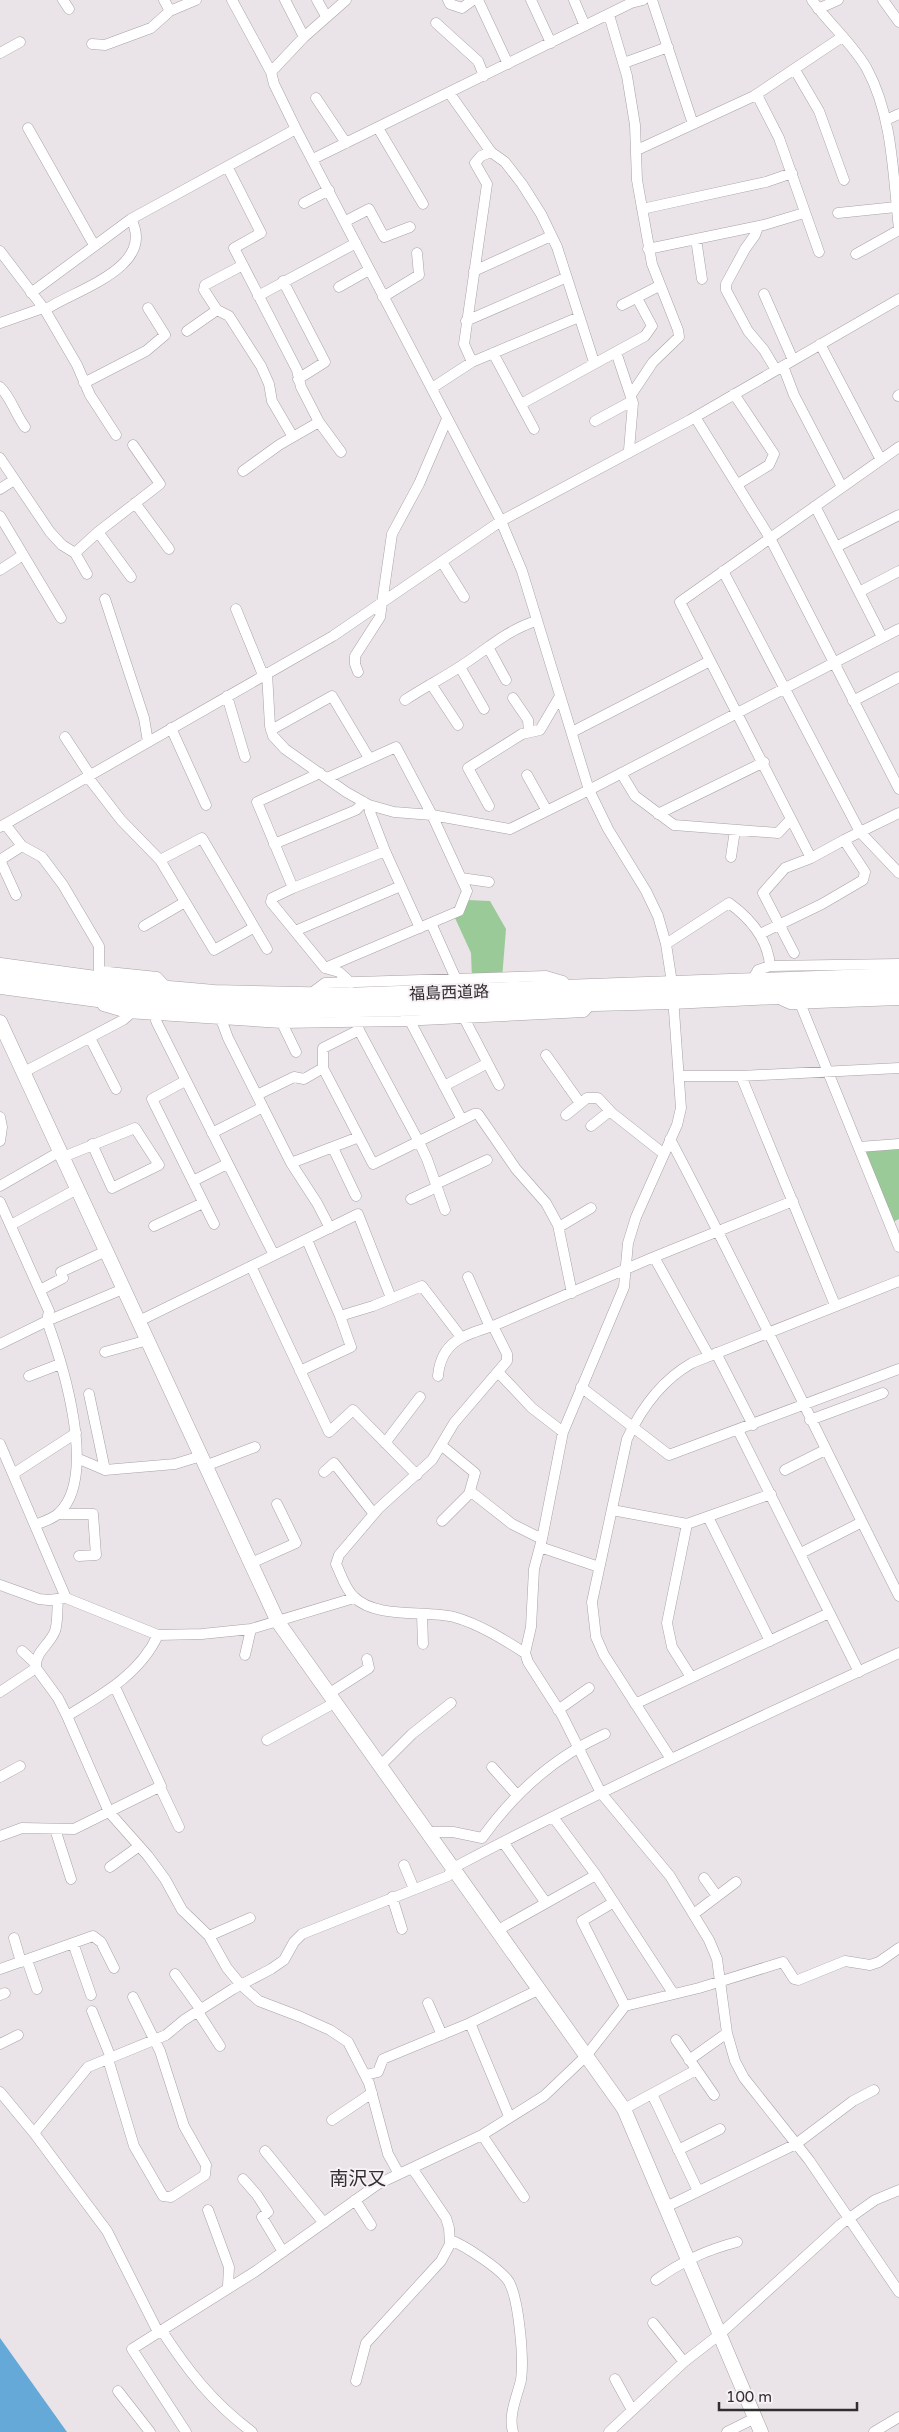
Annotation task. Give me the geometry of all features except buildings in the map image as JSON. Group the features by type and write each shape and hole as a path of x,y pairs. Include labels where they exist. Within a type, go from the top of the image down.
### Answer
{"highway":[{"name":"福島西道路","path":"0,967 169,990 343,997 569,988 772,994 899,989"},
{"name":"福島西道路","path":"0,985 99,1000 188,1007 279,1010 592,1003 752,981 899,977"}],"street":[{"path":"164,0 170,11"},
{"path":"92,44 104,46 151,28 170,11 196,0"},
{"path":"232,0 271,72 274,84 296,129 346,221 369,270 501,522 522,572 589,790 612,837 649,897 658,916 666,944 680,1076 681,1108 664,1154 636,1217 628,1243 624,1288 563,1432 534,1569 531,1626 525,1653"},
{"path":"285,0 304,37"},
{"path":"317,0 326,16"},
{"path":"271,72 304,37 346,0"},
{"path":"448,0 450,4 462,8 473,0"},
{"path":"478,0 508,64"},
{"path":"531,0 551,43"},
{"path":"574,0 585,26"},
{"path":"313,159 450,94 609,15 630,2 643,0"},
{"path":"652,0 693,124"},
{"path":"812,0 866,67 879,96 886,120 899,229 856,254"},
{"path":"818,9 838,0"},
{"path":"883,0 899,22"},
{"path":"595,422 632,398 653,362 678,337 678,330 660,286 648,249 636,180 636,125 624,63 609,15"},
{"path":"436,23 478,61 484,76"},
{"path":"637,150 757,95 842,37"},
{"path":"0,53 20,42"},
{"path":"624,63 668,48"},
{"path":"795,70 820,111 844,180"},
{"path":"450,94 491,152 504,162 522,184 541,214 557,247 565,278 594,362"},
{"path":"757,95 779,138 819,252"},
{"path":"316,98 346,143"},
{"path":"886,120 899,114"},
{"path":"28,128 94,245"},
{"path":"378,128 423,204"},
{"path":"31,293 131,219 228,168 296,129"},
{"path":"472,362 464,344 487,184 475,163 481,156 491,152"},
{"path":"228,168 261,233 234,248 298,370 298,379 319,422 341,452"},
{"path":"642,209 766,182 792,172"},
{"path":"304,203 329,190"},
{"path":"838,214 896,207"},
{"path":"346,221 369,210 384,237 410,227"},
{"path":"648,249 758,227 804,213"},
{"path":"0,323 44,309 111,275 130,256 137,236 131,219"},
{"path":"758,227 755,236 745,249 726,284 726,290 748,331 780,368 842,487"},
{"path":"474,271 551,236"},
{"path":"696,239 702,279"},
{"path":"258,296 356,243"},
{"path":"0,251 44,309 77,365 90,395 116,435"},
{"path":"383,297 419,275 417,253"},
{"path":"243,265 205,285 204,290 217,310 229,316 261,366 269,384 272,401 293,437"},
{"path":"339,286 369,270"},
{"path":"466,321 565,278"},
{"path":"283,281 325,362 298,379"},
{"path":"622,305 660,286"},
{"path":"764,294 793,360"},
{"path":"521,404 594,362 645,336 652,326 637,298"},
{"path":"169,990 157,977 100,971 99,946 63,885 42,857 22,846 3,825 333,636 501,522 630,450 695,417 899,299"},
{"path":"84,383 146,351 165,335 148,308"},
{"path":"187,331 217,310"},
{"path":"432,388 472,362 579,317"},
{"path":"820,344 881,460"},
{"path":"616,352 632,398 630,450"},
{"path":"493,353 534,429"},
{"path":"0,387 10,398 12,408 24,427"},
{"path":"734,394 774,454 769,465 738,484"},
{"path":"695,417 770,538 899,790"},
{"path":"358,672 355,656 380,617 380,605 392,534 419,484 447,419"},
{"path":"243,471 319,422"},
{"path":"74,553 160,484 133,445"},
{"path":"811,858 764,762 736,712 680,602 899,447"},
{"path":"0,458 50,532 62,545 74,553 87,574"},
{"path":"0,489 14,480"},
{"path":"135,503 169,549"},
{"path":"814,506 882,637"},
{"path":"836,547 899,515"},
{"path":"0,516 61,618"},
{"path":"98,532 131,577"},
{"path":"0,570 23,555"},
{"path":"442,562 464,597"},
{"path":"723,571 860,832 899,873"},
{"path":"859,592 899,571"},
{"path":"106,599 144,718 148,742"},
{"path":"236,609 265,674 273,736 285,749 346,792 367,803 394,812 432,815 510,829 899,629"},
{"path":"405,700 460,667 520,626 536,621"},
{"path":"488,647 506,680"},
{"path":"572,732 710,662"},
{"path":"460,667 484,709"},
{"path":"853,701 899,677"},
{"path":"430,684 458,725"},
{"path":"227,696 245,757"},
{"path":"271,730 332,696 369,758"},
{"path":"489,806 468,768 522,734 540,730 560,696"},
{"path":"513,698 528,720 529,732"},
{"path":"171,728 206,805"},
{"path":"65,737 89,776 121,820 160,860 214,950 253,928"},
{"path":"293,888 257,802 396,747 432,815 467,891 459,911 325,968"},
{"path":"658,814 764,762"},
{"path":"621,773 635,796 674,826 778,833 791,819"},
{"path":"528,775 547,811"},
{"path":"274,844 356,810 367,803"},
{"path":"367,803 385,850 420,928"},
{"path":"794,953 763,893 780,871 811,858 899,812"},
{"path":"731,857 734,830"},
{"path":"160,860 202,838 267,949"},
{"path":"760,934 822,904 863,880 865,872 844,840"},
{"path":"16,894 0,860 22,846"},
{"path":"351,983 339,972 325,968 271,902 272,898 385,850"},
{"path":"461,878 489,882"},
{"path":"296,931 401,886"},
{"path":"144,926 185,902"},
{"path":"666,944 729,903 743,913 760,934 768,952 770,966"},
{"path":"431,923 456,979"},
{"path":"752,981 758,970 770,966 899,964"},
{"path":"308,996 325,983 546,976 556,977 569,988"},
{"path":"772,994 782,1001 800,1003 899,1000"},
{"path":"99,1000 103,1006 131,1013 359,1026 410,1021 584,1012 592,1003"},
{"path":"800,1003 899,1248"},
{"path":"22,1073 123,1020 131,1013"},
{"path":"154,1015 274,1255"},
{"path":"464,1018 486,1064 499,1085"},
{"path":"221,1019 228,1038 291,1163 317,1203 330,1228"},
{"path":"410,1021 462,1120"},
{"path":"0,1022 278,1622 624,2109 761,2432"},
{"path":"282,1022 296,1052"},
{"path":"359,1026 323,1048 324,1068 373,1164 474,1114 478,1114 516,1169 546,1203 559,1227 572,1293"},
{"path":"359,1026 419,1142 445,1210"},
{"path":"90,1038 116,1089"},
{"path":"546,1055 580,1104"},
{"path":"444,1086 486,1064"},
{"path":"258,1095 294,1077 304,1079 324,1068"},
{"path":"680,1076 742,1076 899,1068"},
{"path":"742,1076 835,1305"},
{"path":"185,1080 152,1099 214,1224"},
{"path":"566,1115 587,1098 598,1098 664,1154"},
{"path":"212,1133 263,1107"},
{"path":"591,1126 610,1110"},
{"path":"0,1117 2,1126 0,1141"},
{"path":"0,1186 61,1154 135,1128 159,1165 112,1188 92,1144"},
{"path":"291,1163 359,1137"},
{"path":"670,1139 718,1231 803,1406 899,1596"},
{"path":"859,1147 899,1144"},
{"path":"333,1148 356,1196"},
{"path":"411,1199 487,1160"},
{"path":"193,1182 227,1164"},
{"path":"11,1225 77,1189"},
{"path":"438,1376 439,1363 445,1352 461,1337 491,1327 625,1269 793,1201"},
{"path":"0,1202 23,1257 49,1311 47,1321 72,1406 79,1459 71,1494 59,1514"},
{"path":"154,1226 203,1203"},
{"path":"559,1227 591,1208"},
{"path":"139,1321 358,1214 391,1298"},
{"path":"300,1371 351,1347 340,1316 307,1240"},
{"path":"40,1290 64,1278 61,1272 106,1251"},
{"path":"654,1257 753,1425"},
{"path":"251,1266 329,1432 353,1410 417,1475"},
{"path":"468,1278 491,1327 507,1354 507,1361 464,1410 432,1460 374,1514 339,1555 336,1564 354,1598 385,1611 463,1620 490,1632 525,1653 538,1680 558,1710 578,1746 601,1793 670,1876 695,1913 713,1948 720,1981 727,2033 735,2061 744,2078 796,2144 899,2292"},
{"path":"671,1759 604,1655 596,1638 592,1602 627,1439 632,1427 652,1398 669,1379 692,1363 899,1281"},
{"path":"340,1316 422,1286 461,1337"},
{"path":"0,1344 47,1321 124,1289"},
{"path":"105,1352 148,1340"},
{"path":"28,1376 60,1364"},
{"path":"581,1387 669,1455 899,1369"},
{"path":"498,1372 532,1408 563,1432"},
{"path":"810,1420 883,1393"},
{"path":"89,1394 106,1470"},
{"path":"385,1443 420,1397"},
{"path":"738,1430 859,1672"},
{"path":"13,1474 76,1433"},
{"path":"0,1444 35,1525 62,1599 56,1627 49,1642 37,1654 36,1666 0,1692"},
{"path":"441,1445 475,1473 470,1491 442,1521"},
{"path":"79,1459 106,1470 203,1461 255,1447"},
{"path":"785,1470 825,1450"},
{"path":"324,1472 334,1463 374,1514"},
{"path":"470,1491 512,1524 541,1543 599,1567"},
{"path":"612,1510 687,1524 771,1494"},
{"path":"251,1563 296,1543 277,1504"},
{"path":"35,1525 59,1514 93,1514 96,1555 79,1556"},
{"path":"708,1517 770,1641"},
{"path":"801,1554 862,1522"},
{"path":"687,1524 667,1623 672,1647 691,1677"},
{"path":"0,1585 39,1599 62,1599 158,1635 202,1634 251,1629 354,1598"},
{"path":"635,1704 829,1613"},
{"path":"422,1614 423,1644"},
{"path":"245,1655 251,1629"},
{"path":"67,1716 115,1687 127,1677 154,1644 158,1635"},
{"path":"22,1651 36,1666 58,1698 109,1812 138,1847 148,1856 165,1879 182,1910 209,1936 227,1968 259,2001 301,2016 330,2030 348,2042 366,2076 388,2154 399,2174"},
{"path":"34,2133 84,2069 156,2040 284,1960 294,1942 302,1934 448,1876 454,1868 601,1793 899,1653"},
{"path":"268,1740 333,1698 369,1668 367,1659"},
{"path":"115,1687 179,1827"},
{"path":"558,1710 589,1688"},
{"path":"381,1765 412,1734 450,1702"},
{"path":"429,1832 452,1832 482,1838 517,1795 549,1766 578,1746 605,1734"},
{"path":"0,1778 20,1766"},
{"path":"492,1767 517,1795"},
{"path":"1,1833 22,1828 74,1829 160,1787"},
{"path":"553,1817 596,1875 673,1994"},
{"path":"55,1829 71,1879"},
{"path":"503,1842 546,1903"},
{"path":"110,1867 138,1847"},
{"path":"404,1865 414,1889"},
{"path":"498,1930 596,1875"},
{"path":"704,1878 717,1896"},
{"path":"695,1913 736,1882"},
{"path":"392,1897 402,1930"},
{"path":"614,1902 582,1921 625,2006"},
{"path":"209,1936 250,1918"},
{"path":"0,1969 93,1936 101,1942 114,1968"},
{"path":"14,1938 37,1989"},
{"path":"73,1943 91,1995"},
{"path":"186,2432 132,2349 283,2252 378,2184 482,2136 509,2116 544,2096 586,2056 625,2006 783,1962 794,1979 798,1980 845,1961 870,1965 879,1962 899,1948"},
{"path":"175,1974 200,2011 220,2046"},
{"path":"366,2076 378,2072 384,2059 470,2023 540,1989"},
{"path":"92,2011 109,2059 134,2146 163,2196 171,2197 202,2178 206,2165 184,2126 156,2040 133,1997"},
{"path":"428,2003 442,2035"},
{"path":"470,2023 509,2116"},
{"path":"689,2060 727,2033"},
{"path":"0,2044 18,2035"},
{"path":"676,2040 714,2095"},
{"path":"624,2109 696,2070"},
{"path":"666,2207 796,2144 853,2101 874,2090"},
{"path":"0,2092 34,2133 107,2231 156,2328 162,2331 195,2380 237,2421 252,2432"},
{"path":"332,2120 372,2093"},
{"path":"652,2094 698,2192"},
{"path":"678,2150 720,2129"},
{"path":"482,2136 524,2197"},
{"path":"265,2151 324,2223"},
{"path":"356,2381 366,2343 441,2261 450,2240 446,2218 412,2168"},
{"path":"243,2179 268,2212 262,2217 283,2252"},
{"path":"613,2430 684,2362 720,2334 850,2219 875,2200 899,2190"},
{"path":"355,2200 371,2225"},
{"path":"208,2210 229,2267 228,2286"},
{"path":"450,2240 459,2243 483,2258 509,2282 518,2314 520,2340 521,2379 511,2423 514,2432"},
{"path":"656,2280 688,2258 710,2249 737,2242"},
{"path":"653,2323 684,2362"},
{"path":"615,2379 632,2410"},
{"path":"118,2391 150,2432"},
{"path":"874,2432 899,2417"},
{"path":"727,2432 755,2418"}],"green space":[{"path":"468,900 490,901 506,929 502,979 472,980 471,953 455,918 463,915"},
{"path":"899,1148 899,1219 893,1222 865,1149"}],"water":[{"path":"0,2338 67,2432 0,2432"}],"district":[{"name":"南沢又","path":"358,2179"}]}
